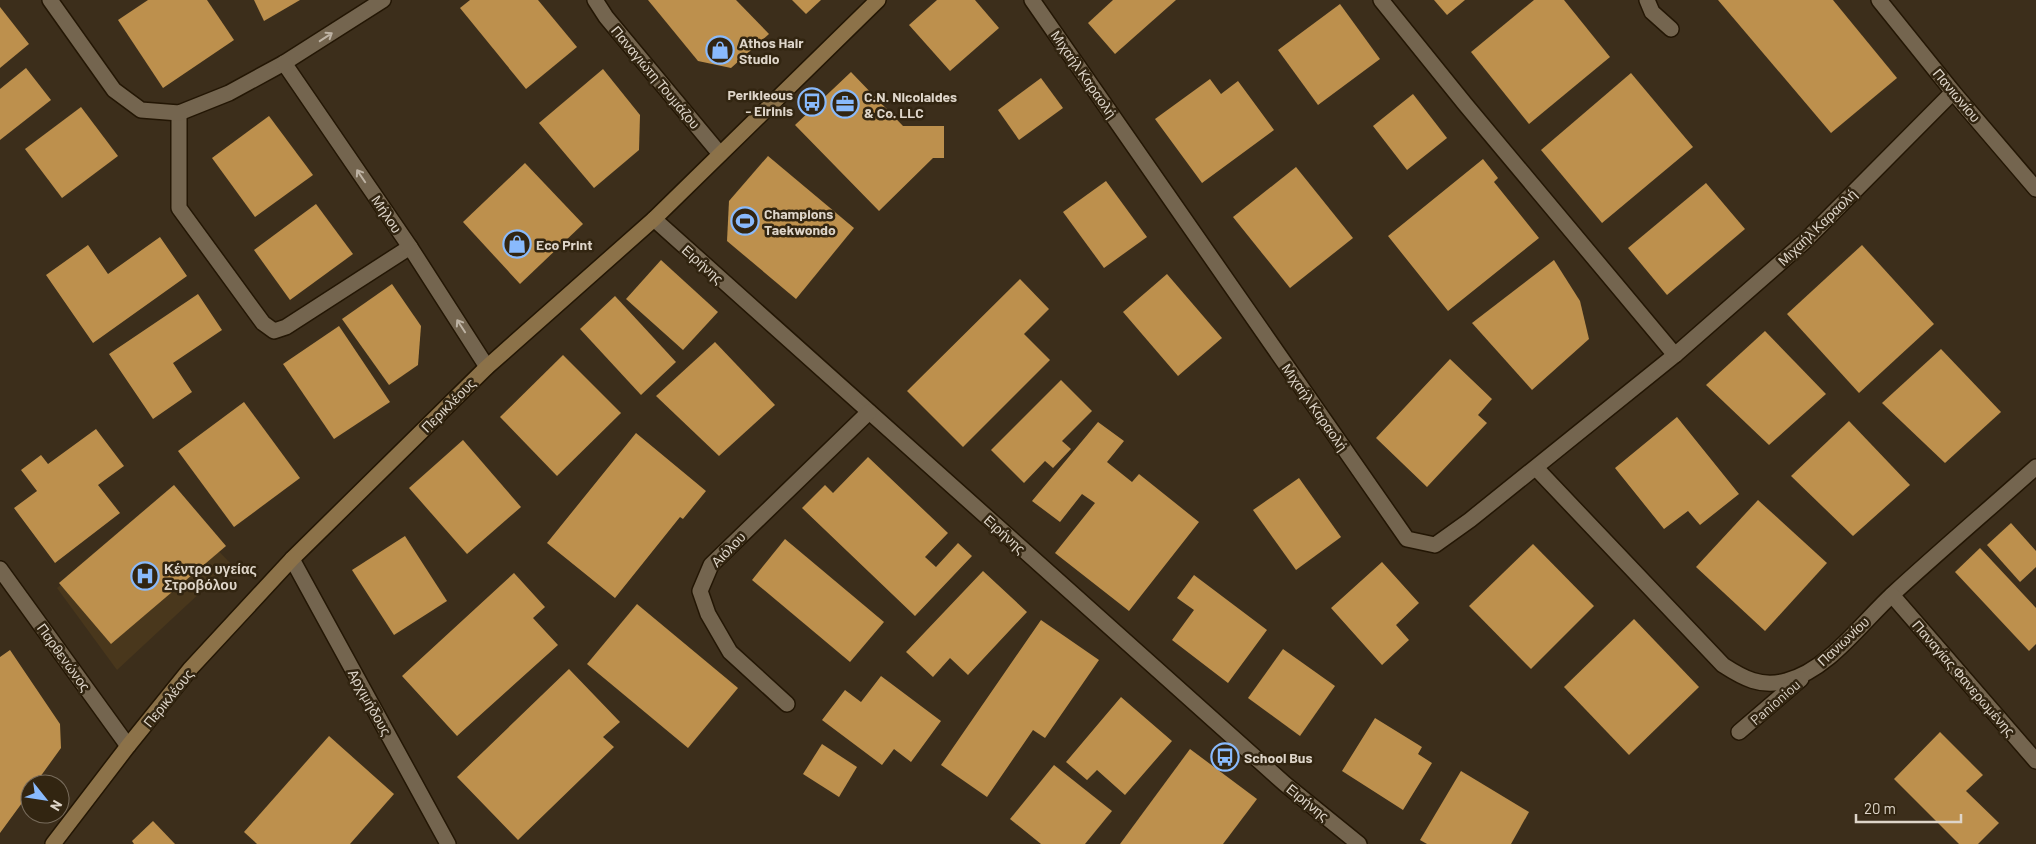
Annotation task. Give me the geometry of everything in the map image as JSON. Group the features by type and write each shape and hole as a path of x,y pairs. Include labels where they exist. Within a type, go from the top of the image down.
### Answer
{"main road":[{"name":"Περικλέους","path":"53,844 128,746 192,668 292,559 487,367 654,219 878,0"}],"street":[{"path":"50,0 114,90 141,110 179,113 229,93 284,63 383,0"},
{"name":"Παναγιώτη Τουμάζου","path":"595,0 606,17 720,154"},
{"name":"Μιχαήλ Καραολή","path":"1032,0 1408,539 1435,545 1536,468 1675,355 1804,241 1953,92"},
{"path":"1381,0 1465,104 1675,355"},
{"path":"1647,0 1652,12 1671,29"},
{"name":"Πανιωνίου","path":"1879,0 1953,92 2036,189"},
{"name":"Μήλου","path":"284,63 410,247 487,367"},
{"path":"179,113 179,208 263,323 274,331 286,327 410,247"},
{"name":"Ειρήνης","path":"654,219 1285,784 1359,844"},
{"name":"Αιόλου","path":"787,704 730,652 708,614 700,591 711,565 869,412"},
{"name":"Πανιωνίου","path":"1536,468 1723,665 1747,680 1770,684 1788,681 1810,671 1826,660 1892,595 2036,466"},
{"name":"Αρχιμήδους","path":"292,559 448,844"},
{"name":"Παρθενώνος","path":"0,568 128,746"},
{"name":"Παναγίας Φανερωμένης","path":"1892,595 2036,762"},
{"name":"Panioniou","path":"1739,732 1810,671"}],"shaded area":[{"name":"Κέντρο υγείας Στροβόλου","path":"169,499 231,564 117,670 57,588"}],"building":[{"path":"148,0 207,0 234,40 163,88 118,20"},
{"path":"254,0 300,0 264,21"},
{"path":"470,0 538,0 577,47 526,89 460,8"},
{"path":"648,0 736,0 769,34 731,68 698,61"},
{"path":"792,0 821,0 806,14"},
{"path":"937,0 975,0 999,28 950,71 909,25"},
{"path":"1113,0 1176,0 1115,54 1088,23"},
{"path":"1434,0 1465,0 1447,15"},
{"path":"1534,0 1564,0 1610,57 1529,124 1471,52"},
{"path":"1718,0 1833,0 1897,78 1831,133"},
{"path":"1340,4 1380,59 1318,105 1278,50"},
{"path":"0,7 29,44 0,68"},
{"path":"26,68 51,100 0,140 0,89"},
{"path":"603,69 640,115 639,150 594,188 539,123"},
{"path":"851,72 903,126 944,126 944,158 933,158 879,211 795,125"},
{"path":"1631,73 1693,147 1602,223 1541,150"},
{"path":"1041,78 1063,108 1019,140 998,110"},
{"path":"1210,79 1221,94 1238,81 1274,130 1202,183 1155,119"},
{"path":"1413,94 1447,138 1407,170 1373,126"},
{"path":"81,107 118,156 62,198 25,149"},
{"path":"269,116 313,175 255,217 212,158"},
{"path":"768,156 854,228 796,299 727,241 729,201"},
{"path":"1483,159 1498,178 1494,182 1539,238 1448,311 1388,236"},
{"path":"525,163 583,224 520,284 463,222"},
{"path":"1296,167 1353,238 1290,288 1233,217"},
{"path":"1106,181 1147,237 1104,268 1063,212"},
{"path":"1706,183 1745,229 1667,295 1628,248"},
{"path":"316,204 353,254 290,300 254,250"},
{"path":"160,237 187,276 93,343 46,275 88,245 108,274"},
{"path":"1862,245 1934,324 1859,393 1787,314"},
{"path":"661,260 718,312 683,350 626,299"},
{"path":"1554,260 1580,301 1589,339 1532,390 1472,323"},
{"path":"1167,274 1222,338 1178,376 1123,312"},
{"path":"1020,279 1049,309 1024,334 1050,360 963,447 907,391"},
{"path":"392,284 421,326 418,365 389,385 342,319"},
{"path":"198,294 222,330 173,363 192,392 153,419 109,354"},
{"path":"615,296 676,362 641,395 580,329"},
{"path":"339,326 390,402 334,439 283,364"},
{"path":"1765,331 1826,394 1769,445 1706,385"},
{"path":"715,342 775,405 719,456 656,396"},
{"path":"1941,349 2001,412 1945,463 1882,403"},
{"path":"563,355 621,413 557,476 500,417"},
{"path":"1450,359 1492,399 1478,415 1487,423 1427,487 1376,438"},
{"path":"1061,380 1092,411 1062,441 1071,449 1053,468 1045,461 1024,483 991,450"},
{"path":"244,402 300,478 234,527 178,451"},
{"path":"1677,417 1739,494 1700,525 1688,511 1664,529 1615,468"},
{"path":"1849,421 1910,485 1853,536 1791,476"},
{"path":"1098,422 1124,441 1107,462 1132,482 1139,474 1199,522 1129,611 1055,553 1095,503 1082,494 1060,522 1032,501"},
{"path":"96,429 124,466 98,485 120,513 55,563 14,508 37,491 21,470 41,455 48,464"},
{"path":"636,433 706,491 683,519 680,517 615,598 547,543"},
{"path":"463,440 521,507 467,554 409,488"},
{"path":"868,457 948,533 925,557 936,567 958,543 972,556 915,616 802,508 825,485 833,493"},
{"path":"1299,478 1341,537 1296,570 1253,510"},
{"name":"Κέντρο υγείας Στροβόλου","path":"174,485 226,546 111,644 59,583"},
{"path":"1758,500 1827,563 1765,631 1696,567"},
{"path":"2011,523 2036,551 2036,567 2020,582 1987,545"},
{"path":"405,536 447,601 394,635 352,570"},
{"path":"785,539 884,622 850,662 752,580"},
{"path":"1533,544 1594,606 1531,669 1469,606"},
{"path":"1980,548 2036,608 2036,644 2029,651 1955,572"},
{"path":"1382,562 1419,603 1396,625 1409,640 1382,665 1331,608"},
{"path":"983,571 1027,612 968,675 950,658 933,677 906,652"},
{"path":"514,573 545,607 533,618 558,645 457,736 402,676"},
{"path":"1194,575 1267,630 1228,683 1172,640 1194,610 1177,598"},
{"path":"637,604 738,688 688,748 587,664"},
{"path":"1634,619 1699,687 1629,755 1564,687"},
{"path":"1041,620 1099,660 1045,738 1033,730 987,797 941,765"},
{"path":"1283,649 1335,686 1300,736 1248,698"},
{"path":"10,650 60,724 61,748 42,774 20,774 20,806 0,833 0,657"},
{"path":"569,669 620,722 603,737 614,747 518,840 457,777"},
{"path":"881,676 941,721 911,762 894,749 882,765 822,720 845,690 861,702"},
{"path":"1121,697 1172,741 1125,795 1097,770 1087,780 1066,762"},
{"path":"1375,718 1422,747 1418,754 1432,763 1403,810 1342,771"},
{"path":"1940,732 1983,775 1966,791 1999,823 1978,844 1959,844 1894,779"},
{"path":"329,736 394,794 350,844 257,844 244,832"},
{"path":"822,744 857,767 839,797 803,774"},
{"path":"1190,749 1257,799 1223,844 1120,844"},
{"path":"1054,765 1112,811 1085,844 1041,844 1010,819"},
{"path":"1461,771 1529,812 1511,844 1427,844 1420,840"},
{"path":"153,821 175,844 134,844 132,841"}],"place":[{"name":"Athos Hair Studio","path":"720,50"},
{"name":"Perikleous - Eirinis","path":"812,102"},
{"name":"C.N. Nicolaides & Co. LLC","path":"845,104"},
{"name":"Champions Taekwondo","path":"745,221"},
{"name":"Eco Print","path":"517,244"},
{"name":"Κέντρο υγείας Στροβόλου","path":"145,576"},
{"name":"School Bus","path":"1225,757"}]}
